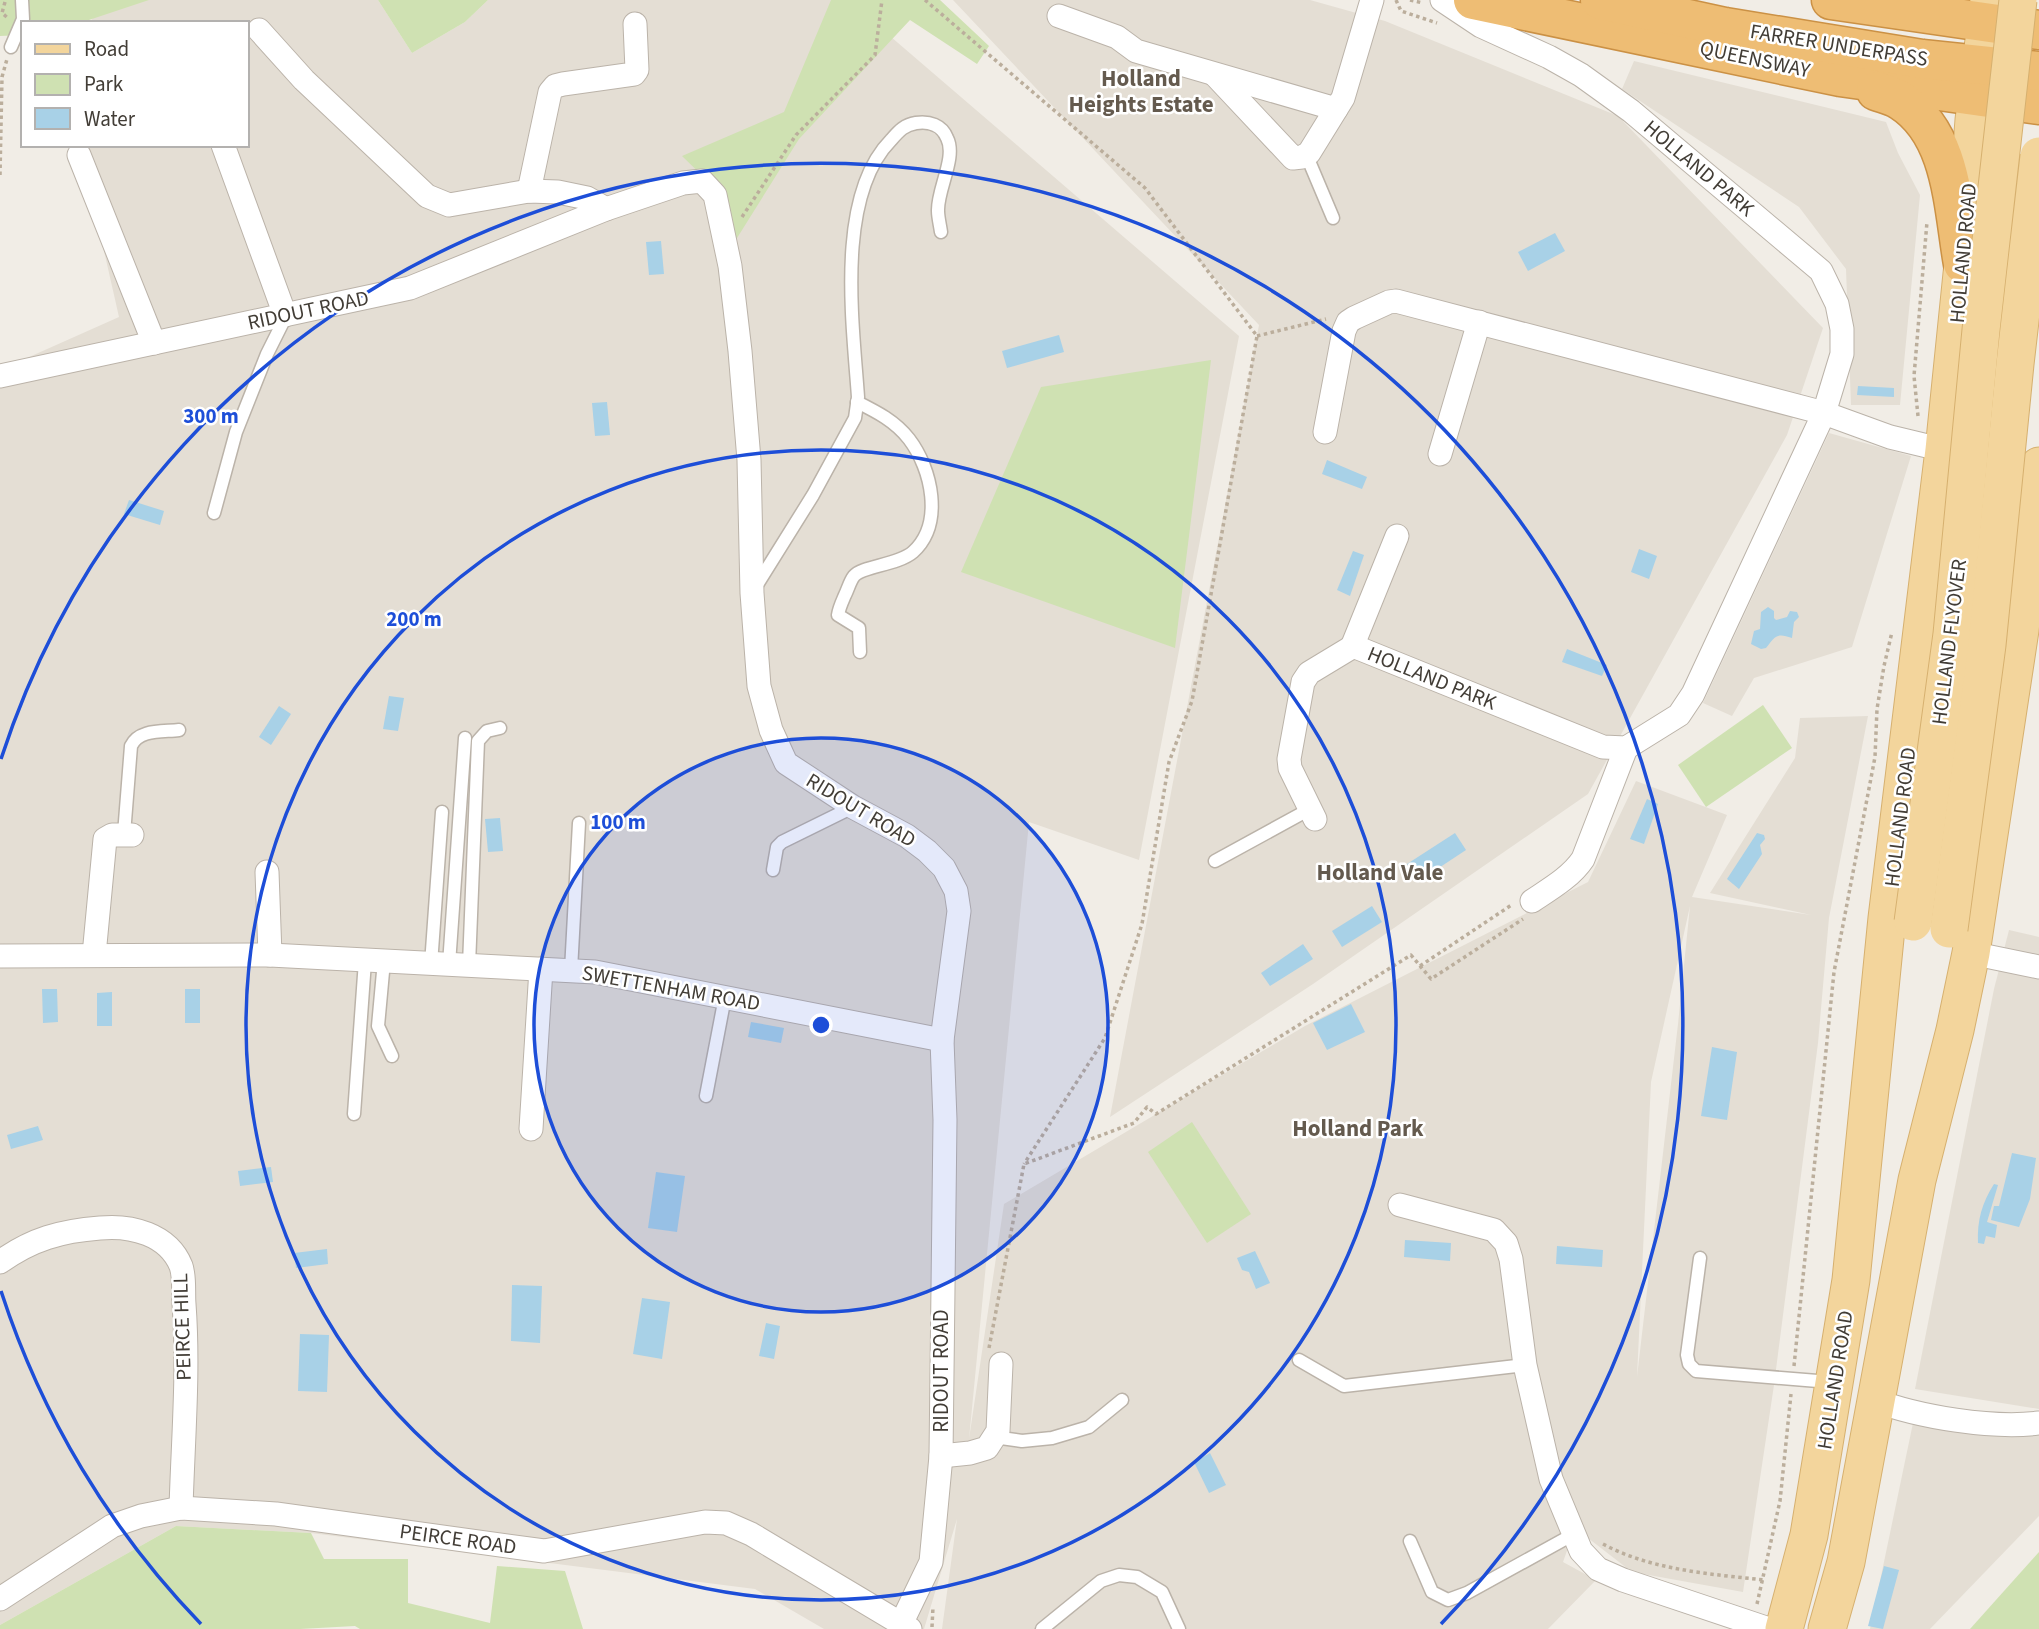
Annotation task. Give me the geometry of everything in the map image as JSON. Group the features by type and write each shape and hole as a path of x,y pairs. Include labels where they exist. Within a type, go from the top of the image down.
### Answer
{"highway":[{"name":"QUEENSWAY","path":"1474,0 1840,77 2039,105"},
{"name":"FARRER UNDERPASS","path":"1600,0 1724,27 1922,60 2039,71"},
{"name":"FARRER UNDERPASS","path":"1831,0 2039,30"},
{"path":"1935,92 1949,82 1963,56 1965,30 1958,8 1952,0"},
{"path":"1995,0 2039,5"},
{"path":"1840,77 1899,100 1918,114 1931,129 1941,148 1947,169 1963,264"}],"main road":[{"name":"HOLLAND ROAD","path":"1768,1627 1809,1535 1851,1280 1931,447 1963,264 1977,97 1989,0"},
{"name":"HOLLAND FLYOVER","path":"1851,1280 1880,1144 1952,634 1981,330 2018,0"},
{"name":"HOLLAND FLYOVER","path":"1917,1180 1960,941 2015,365 2039,156"},
{"path":"1960,941 2020,630 2039,466"},
{"name":"HOLLAND ROAD","path":"1827,1629 1846,1562 1917,1180"}],"street":[{"path":"1215,75 1293,158 1306,154 1343,98 1371,0"},
{"name":"HOLLAND PARK","path":"1313,814 1290,768 1289,759 1303,682 1309,673 1352,648 1358,648 1603,747 1626,748 1679,715 1687,706 1824,413 1842,354 1842,329 1837,304 1821,271 1631,111 1570,69 1499,35 1442,0"},
{"path":"1059,16 1117,37 1136,51 1336,109"},
{"path":"529,191 550,92 555,86 563,84 634,74 637,70 635,24"},
{"path":"260,30 303,80 427,197 449,205 529,191 558,192 587,198 606,209"},
{"path":"224,147 286,314"},
{"path":"79,155 154,343"},
{"name":"RIDOUT ROAD","path":"0,376 410,288 606,209 683,183 702,181 715,195 725,242 740,351 749,460 752,593 759,686 771,730 786,763 853,807 907,836 927,851 944,868 956,891 958,911 942,1040 945,1120 941,1456 931,1562 906,1626"},
{"path":"1325,432 1344,331 1348,323 1396,301 1824,413 1890,437 1931,447"},
{"path":"1440,454 1479,322"},
{"path":"1352,648 1397,536"},
{"path":"1532,901 1556,886 1578,866 1588,851 1626,748"},
{"path":"94,956 105,839 112,835 128,835"},
{"path":"267,872 270,955"},
{"path":"1960,941 2039,967"},
{"name":"SWETTENHAM ROAD","path":"0,956 270,955 595,972 942,1040"},
{"path":"531,1129 541,969"},
{"path":"1400,1205 1494,1230 1506,1243 1511,1259 1525,1365 1551,1479 1584,1536 1581,1551 1598,1570 1768,1627"},
{"name":"PEIRCE HILL","path":"0,1262 17,1250 69,1230 114,1227 149,1233 169,1248 182,1268 186,1332 181,1508"},
{"path":"941,1456 988,1448 998,1431 995,1356"},
{"path":"1874,1400 1896,1409 1944,1419 2039,1423"},
{"name":"PEIRCE ROAD","path":"0,1599 112,1526 141,1516 181,1508 276,1514 544,1551 705,1522 726,1523 751,1534 906,1626"}],"lane":[{"path":"22,0 22,21"},
{"path":"11,47 21,24"},
{"path":"752,593 813,495 855,418 857,402 852,244 863,185 880,150 904,126 931,123 939,127 947,137 950,148 937,209 941,232"},
{"path":"1306,154 1333,218"},
{"path":"214,513 236,432 286,314"},
{"path":"857,402 880,414 908,438 919,455 931,504 926,535 912,552 887,565 860,571 852,579 838,615 859,628 860,652"},
{"path":"450,964 478,741 487,731 500,727"},
{"path":"128,835 133,741 143,733 179,730"},
{"path":"450,964 465,738"},
{"path":"773,870 777,847 782,842 853,807"},
{"path":"442,811 450,964"},
{"path":"1215,860 1313,814"},
{"path":"571,970 579,823"},
{"path":"374,961 378,1026 392,1056"},
{"path":"354,1114 374,961"},
{"path":"706,1096 725,997"},
{"path":"1700,1258 1687,1355 1689,1364 1696,1371 1833,1383"},
{"path":"1299,1360 1344,1386 1525,1365"},
{"path":"994,1437 1022,1441 1052,1438 1089,1427 1122,1400"},
{"path":"1410,1541 1432,1592 1448,1600 1584,1536"},
{"path":"1042,1629 1101,1581 1119,1575 1137,1577 1162,1592 1179,1629"}],"path":[{"path":"725,242 796,135 875,55 882,0"},
{"path":"925,0 1145,188 1257,336 1192,701 1169,762 1142,924 1105,1038 1024,1164 995,1356"},
{"path":"0,175 2,77 11,47"},
{"path":"1927,221 1914,376 1919,423 1931,447"},
{"path":"1768,1627 1764,1580 1780,1501 1834,972 1875,757 1877,709 1893,630"},
{"path":"1024,1164 1134,1124 1147,1107 1156,1114 1411,955 1425,972"},
{"path":"1584,1536 1624,1555 1694,1572 1764,1580"},
{"path":"932,1629 933,1595"}],"shaded area":[{"path":"113,0 378,0 412,53 465,22 488,0 848,0 1239,336 1139,860 1029,822 969,1439 1004,1204 1305,1026 1588,882 1636,781 1727,815 1692,897 1811,915 1710,893 1795,758 1800,718 1868,716 1829,918 1818,1043 1774,1385 1743,1592 1632,1572 1575,1528 1563,1562 1596,1580 1548,1629 942,1629 957,1519 924,1629 824,1629 755,1589 311,1533 176,1526 0,1625 0,370 119,317 80,147 248,147 248,21 90,21","holes":["1690,906 1678,1024 1637,1377 1651,1082"]},
{"path":"953,0 1310,0 1385,21 1618,116 1823,328 1787,435 1588,794 1313,984 1110,1117 1259,325"},
{"path":"1634,61 1886,122 1898,153 1920,195 1900,405 1851,405 1846,269 1799,207 1622,89"},
{"path":"1829,433 1911,456 1852,647 1754,678 1732,716 1703,703"},
{"path":"2009,930 2039,937 2039,1409 1915,1389 1994,989"},
{"path":"1913,1423 2039,1434 2039,1516 1930,1629 1870,1629"}],"green space":[{"path":"0,0 149,0 86,21 21,21 21,35 0,36"},
{"path":"378,0 488,0 465,22 412,53"},
{"path":"831,0 940,0 989,46 977,64 910,20 799,139 732,246 719,192 682,156 784,112"},
{"path":"1211,360 1175,648 961,572 1041,387"},
{"path":"1763,705 1792,748 1706,807 1678,765"},
{"path":"1192,1122 1251,1214 1207,1243 1148,1152"},
{"path":"176,1526 311,1533 324,1559 408,1559 408,1603 490,1623 497,1566 565,1571 583,1629 360,1629 355,1626 300,1629 0,1629 0,1625"},
{"path":"2039,1552 2039,1629 1970,1629"}],"water":[{"path":"1555,233 1565,251 1528,271 1518,252"},
{"path":"661,241 664,274 649,275 646,242"},
{"path":"1059,335 1064,352 1007,368 1002,351"},
{"path":"1858,386 1894,388 1894,397 1857,395"},
{"path":"607,402 610,435 595,436 592,403"},
{"path":"1327,460 1367,477 1362,489 1322,474"},
{"path":"129,500 164,511 160,525 124,514"},
{"path":"1639,549 1657,556 1649,579 1631,572"},
{"path":"1353,551 1364,555 1350,596 1337,590"},
{"path":"1768,607 1774,611 1776,620 1787,617 1790,611 1797,612 1799,617 1794,622 1792,638 1779,636 1766,648 1761,649 1751,644 1754,631 1760,629 1761,612"},
{"path":"1567,649 1607,665 1602,676 1562,662"},
{"path":"389,696 404,698 398,731 383,729"},
{"path":"279,706 291,714 271,745 259,737"},
{"path":"1647,799 1658,804 1644,844 1630,839"},
{"path":"500,818 503,851 488,852 485,819"},
{"path":"1455,833 1466,850 1419,881 1407,864"},
{"path":"1757,833 1764,835 1765,839 1760,845 1762,854 1739,889 1727,879"},
{"path":"1372,906 1382,922 1342,947 1332,931"},
{"path":"1303,944 1313,959 1270,986 1261,973"},
{"path":"42,989 57,989 58,1022 43,1023"},
{"path":"185,989 200,989 200,1023 185,1023"},
{"path":"112,992 112,1026 97,1026 97,993"},
{"path":"1351,1004 1365,1032 1327,1050 1313,1023"},
{"path":"751,1022 784,1028 781,1043 748,1037"},
{"path":"1712,1047 1737,1052 1727,1120 1701,1116"},
{"path":"38,1126 43,1140 11,1149 7,1135"},
{"path":"2012,1153 2036,1158 2030,1199 2019,1227 1991,1220 1994,1206 1999,1206"},
{"path":"271,1167 273,1182 240,1186 238,1171"},
{"path":"656,1172 685,1176 677,1232 648,1228"},
{"path":"1994,1184 1998,1185 1987,1222 1997,1225 1995,1238 1986,1236 1984,1244 1978,1243 1981,1212"},
{"path":"1405,1240 1451,1243 1450,1261 1404,1257"},
{"path":"1557,1246 1603,1250 1602,1267 1556,1264"},
{"path":"327,1249 328,1264 296,1268 294,1253"},
{"path":"1255,1251 1270,1283 1256,1289 1249,1272 1242,1270 1237,1258"},
{"path":"512,1285 542,1286 540,1343 511,1341"},
{"path":"642,1298 670,1302 662,1359 633,1354"},
{"path":"766,1323 780,1326 774,1359 759,1356"},
{"path":"300,1334 329,1335 327,1392 298,1391"},
{"path":"1210,1453 1226,1485 1209,1493 1194,1462"},
{"path":"1884,1566 1899,1570 1883,1629 1868,1626"}],"district":[{"name":"Holland Heights Estate","path":"1141,91"},
{"name":"Holland Vale","path":"1380,872"},
{"name":"Holland Park","path":"1358,1128"}]}
